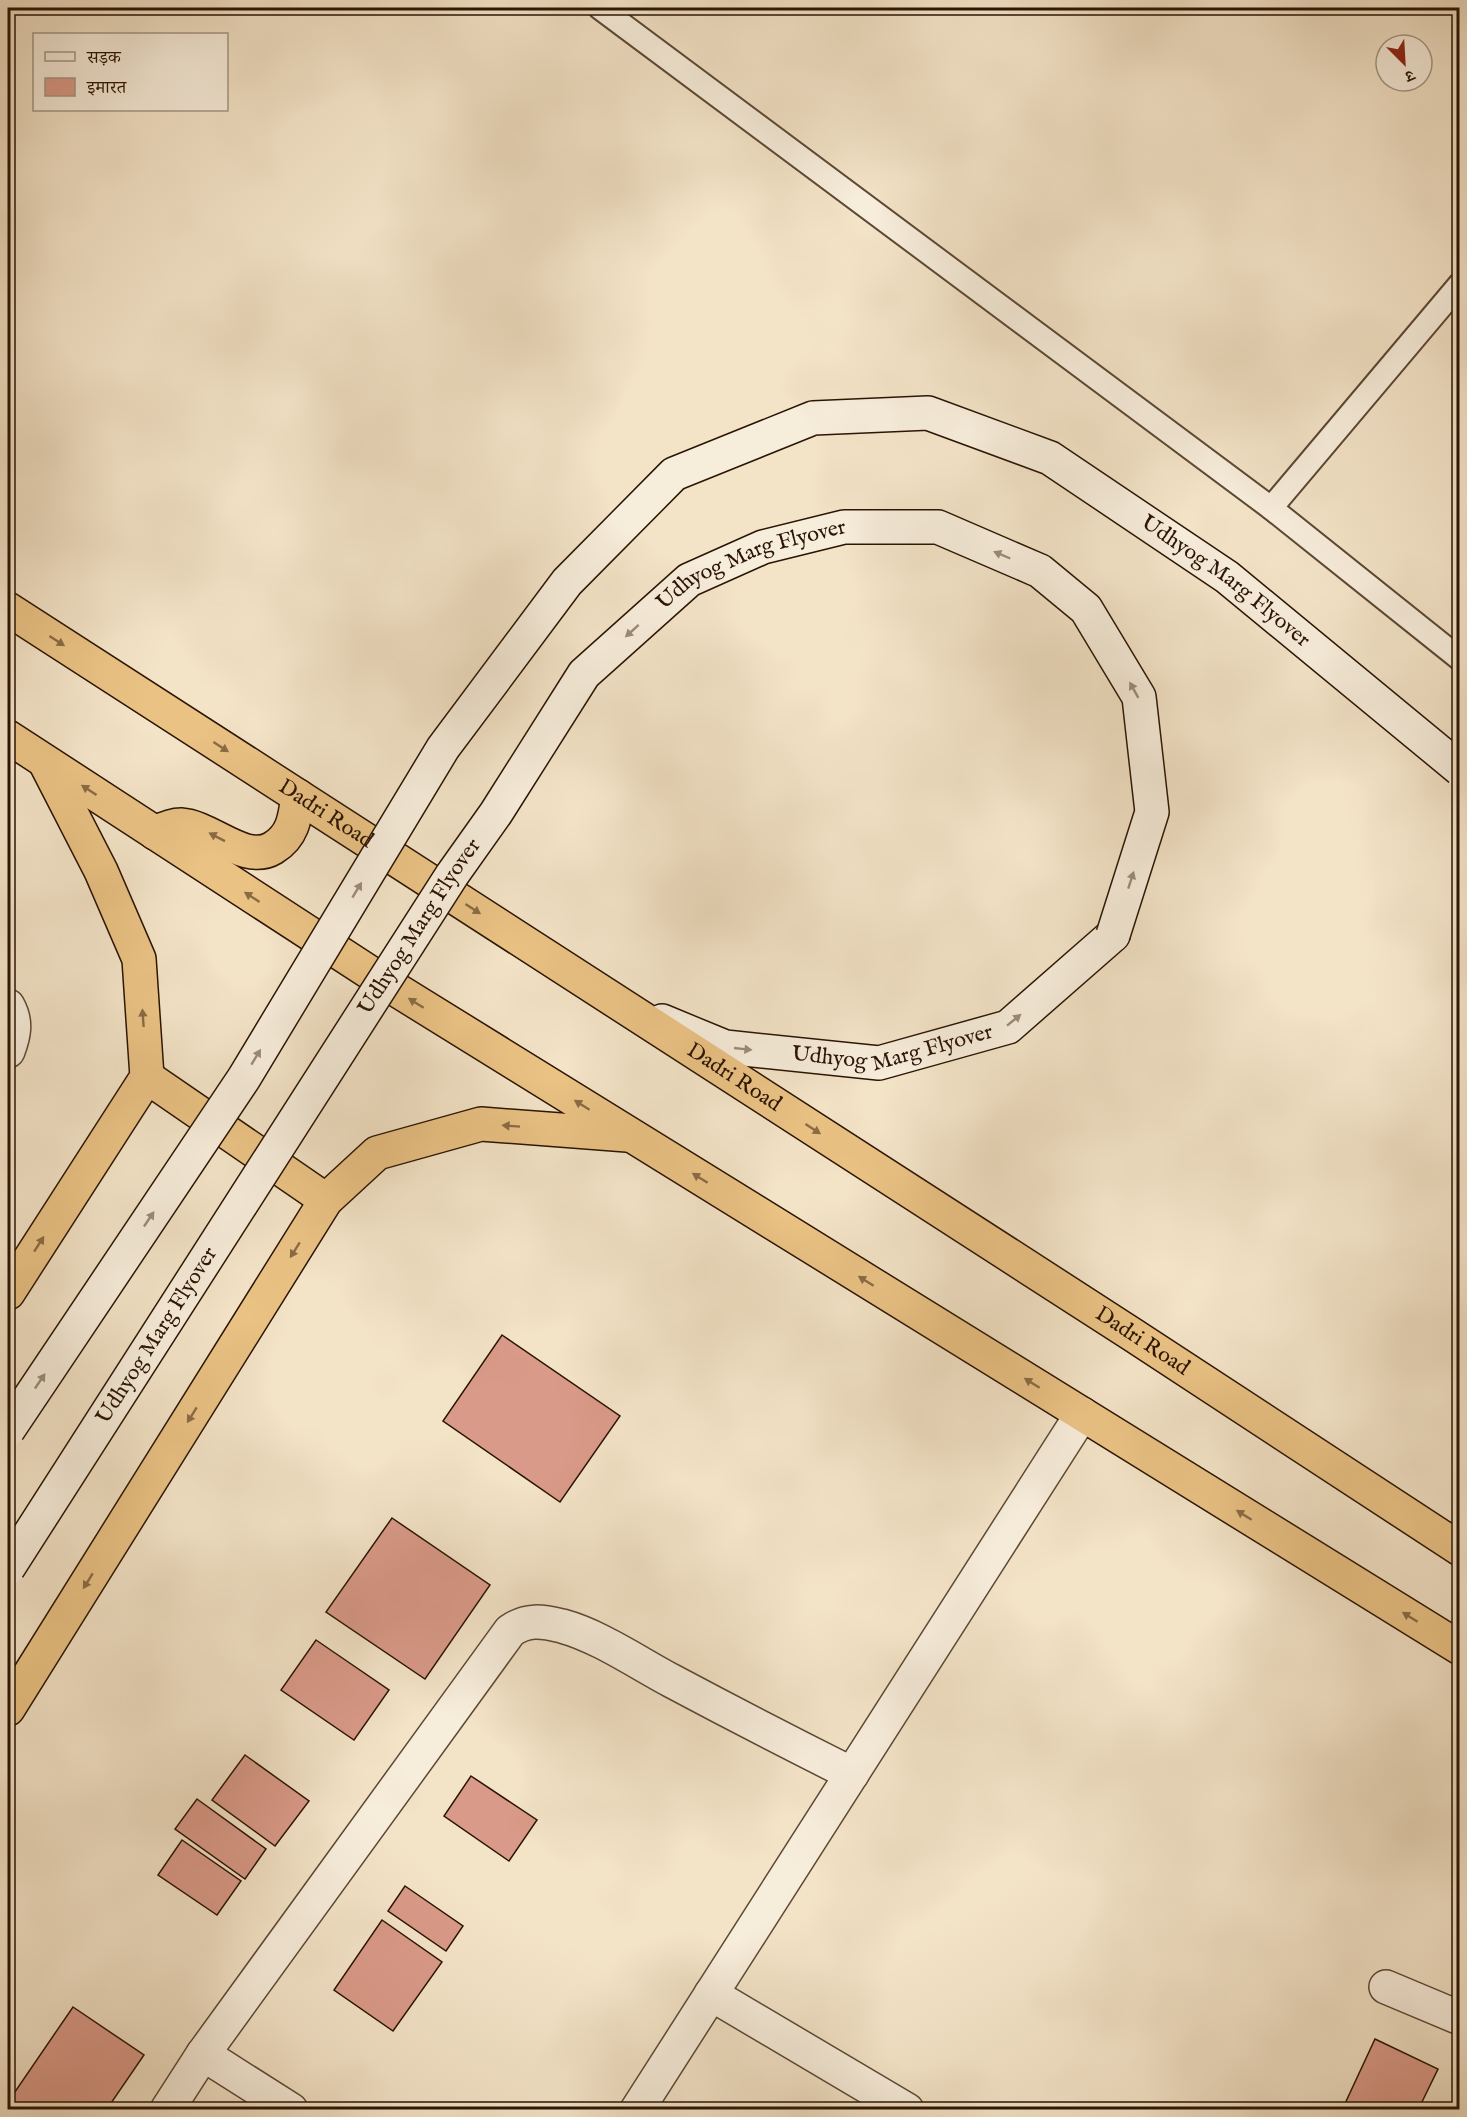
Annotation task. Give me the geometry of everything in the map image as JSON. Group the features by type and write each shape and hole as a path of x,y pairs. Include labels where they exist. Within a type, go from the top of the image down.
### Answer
{"highway":[{"name":"Dadri Road","path":"8,609 1460,1549"},
{"path":"8,737 392,987 1460,1648"},
{"path":"8,1293 147,1077 139,959 101,871 44,761"},
{"path":"155,833 167,827 180,825 203,830 251,853 265,853 288,835 294,823 297,796"},
{"path":"147,1077 326,1200"},
{"path":"8,1709 326,1200 377,1153 481,1124 632,1136"}],"main road":[{"name":"Udhyog Marg Flyover","path":"8,1430 244,1078 443,748 567,582 674,474 813,418 916,413 928,413 1050,458 1227,577 1460,769"},
{"name":"Udhyog Marg Flyover","path":"8,1568 452,875 496,813 584,674 689,580 763,547 844,527 938,527 1040,571 1086,609 1139,698 1152,812 1113,935 1008,1027 879,1062 725,1047 610,999"},
{"path":"8,1006 12,1013 15,1031 8,1051"},
{"path":"637,2109 1082,1414"},
{"path":"167,2109 203,2054 510,1631 520,1624 533,1621 562,1626 593,1639 731,1713 852,1774"},
{"path":"1386,1987 1460,2018"},
{"path":"711,1994 907,2109"},
{"path":"203,2054 291,2109"}],"lane":[{"path":"600,8 1271,508 1460,659"},
{"path":"1271,508 1460,285"}],"building":[{"path":"502,1335 620,1416 560,1502 443,1421"},
{"path":"392,1518 490,1585 425,1679 326,1612"},
{"path":"316,1640 389,1690 354,1740 281,1690"},
{"path":"245,1755 309,1801 275,1846 212,1800"},
{"path":"471,1776 537,1820 509,1861 444,1816"},
{"path":"197,1799 266,1849 245,1879 175,1829"},
{"path":"182,1840 241,1881 217,1915 158,1875"},
{"path":"405,1886 463,1926 446,1951 388,1911"},
{"path":"382,1920 442,1962 393,2031 334,1990"},
{"path":"73,2007 144,2055 107,2109 98,2103 94,2110 8,2110 8,2102"},
{"path":"1375,2039 1438,2069 1418,2110 1342,2110"}]}
